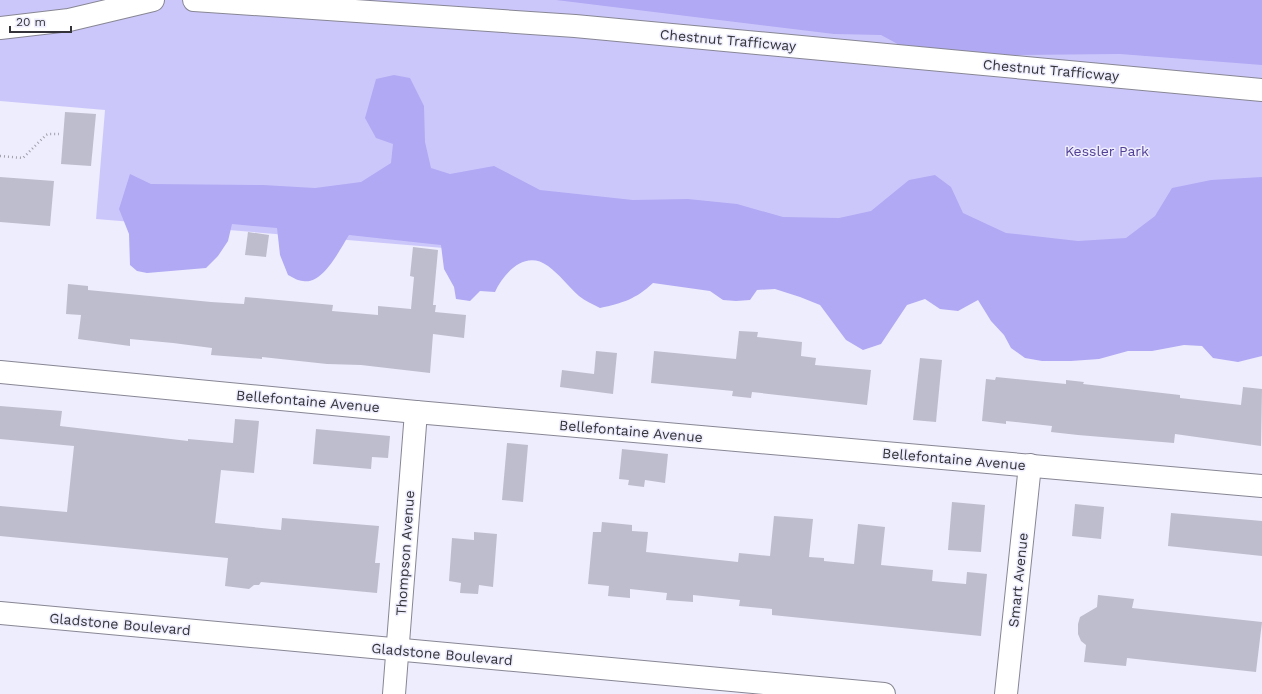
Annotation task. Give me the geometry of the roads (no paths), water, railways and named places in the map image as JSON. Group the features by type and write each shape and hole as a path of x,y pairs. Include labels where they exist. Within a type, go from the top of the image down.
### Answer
{"street":[{"path":"0,28 69,20 153,0"},
{"name":"Chestnut Trafficway","path":"194,0 575,26 1262,90"},
{"name":"Bellefontaine Avenue","path":"0,372 416,412 1262,486"},
{"name":"Thompson Avenue","path":"394,694 416,412"},
{"name":"Smart Avenue","path":"1006,694 1030,466"},
{"name":"Gladstone Boulevard","path":"0,613 884,694"}],"park label":[{"name":"Kessler Park","path":"1107,151"}]}
